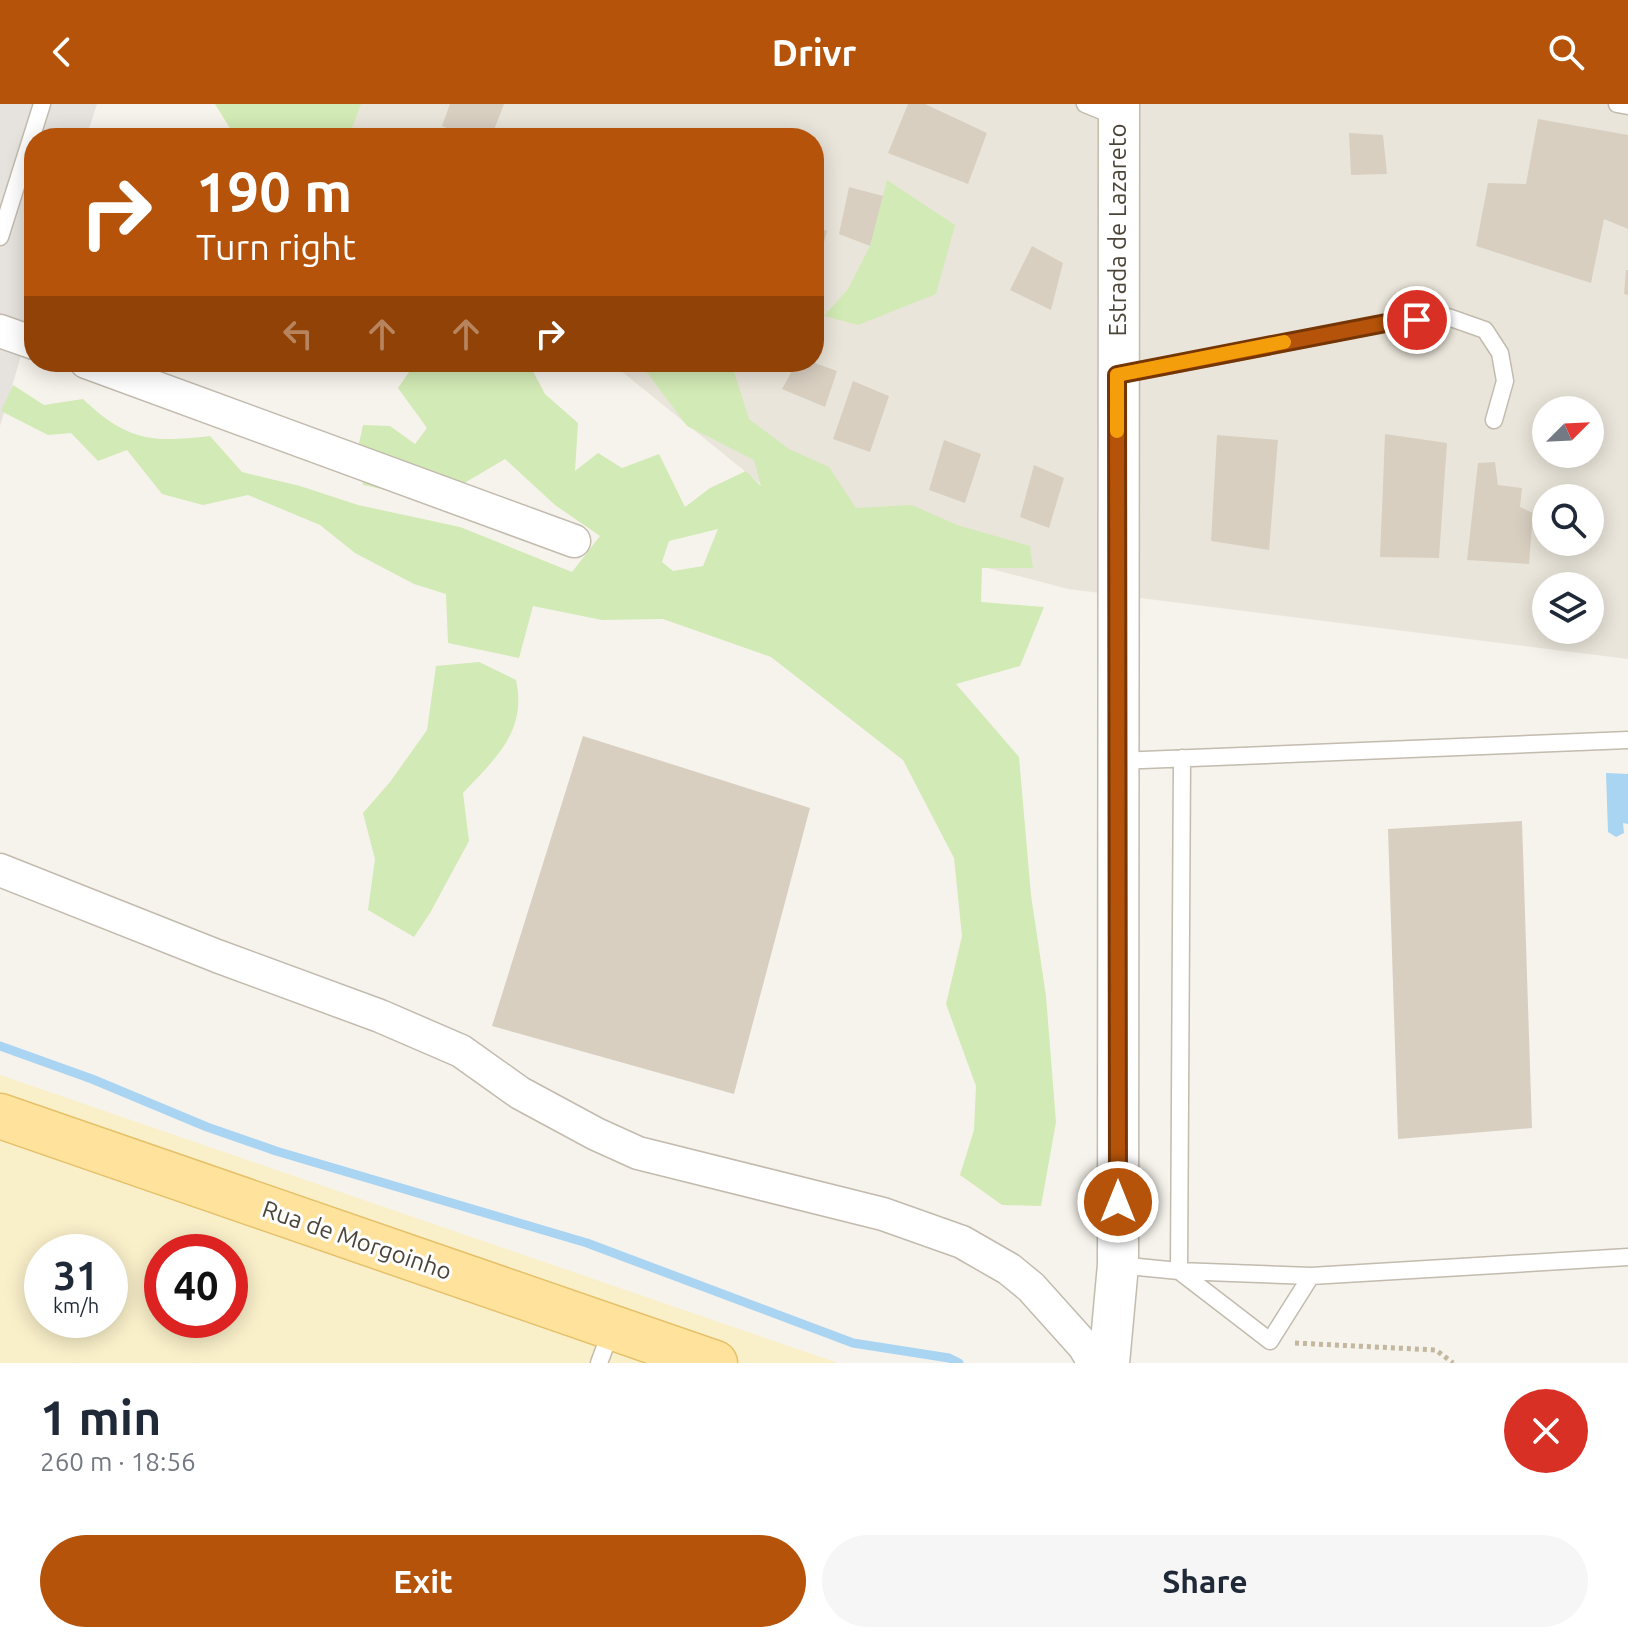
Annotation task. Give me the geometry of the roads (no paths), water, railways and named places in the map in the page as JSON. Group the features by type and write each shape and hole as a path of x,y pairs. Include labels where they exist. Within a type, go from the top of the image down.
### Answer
{"main road":[{"name":"Rua de Morgoinho","path":"0,1116 605,1346 715,1363"}],"street":[{"name":"Estrada de Lazareto","path":"1107,108 1117,375 1118,1265 1109,1363"},
{"path":"0,331 24,339"},
{"path":"113,372 574,541"},
{"path":"0,870 217,956 380,1016 461,1051 520,1093 638,1153 883,1214 962,1242 1009,1269 1031,1287 1084,1346 1094,1363"}],"lane":[{"path":"34,128 42,104"},
{"path":"1617,104 1628,106"},
{"path":"0,237 24,161"},
{"path":"1117,375 1386,323 1448,317 1485,330 1500,353 1505,381 1494,420"},
{"path":"1117,761 1628,740"},
{"path":"1179,1271 1182,758"},
{"path":"1118,1265 1179,1271 1311,1276 1628,1257"},
{"path":"1179,1271 1270,1341 1311,1276"}],"water":[{"path":"1606,773 1628,774 1628,824 1623,823 1624,833 1616,837 1608,832"}],"waterway":[{"path":"0,1046 92,1079 207,1127 276,1151 587,1243 853,1343 949,1358 959,1363"}]}
